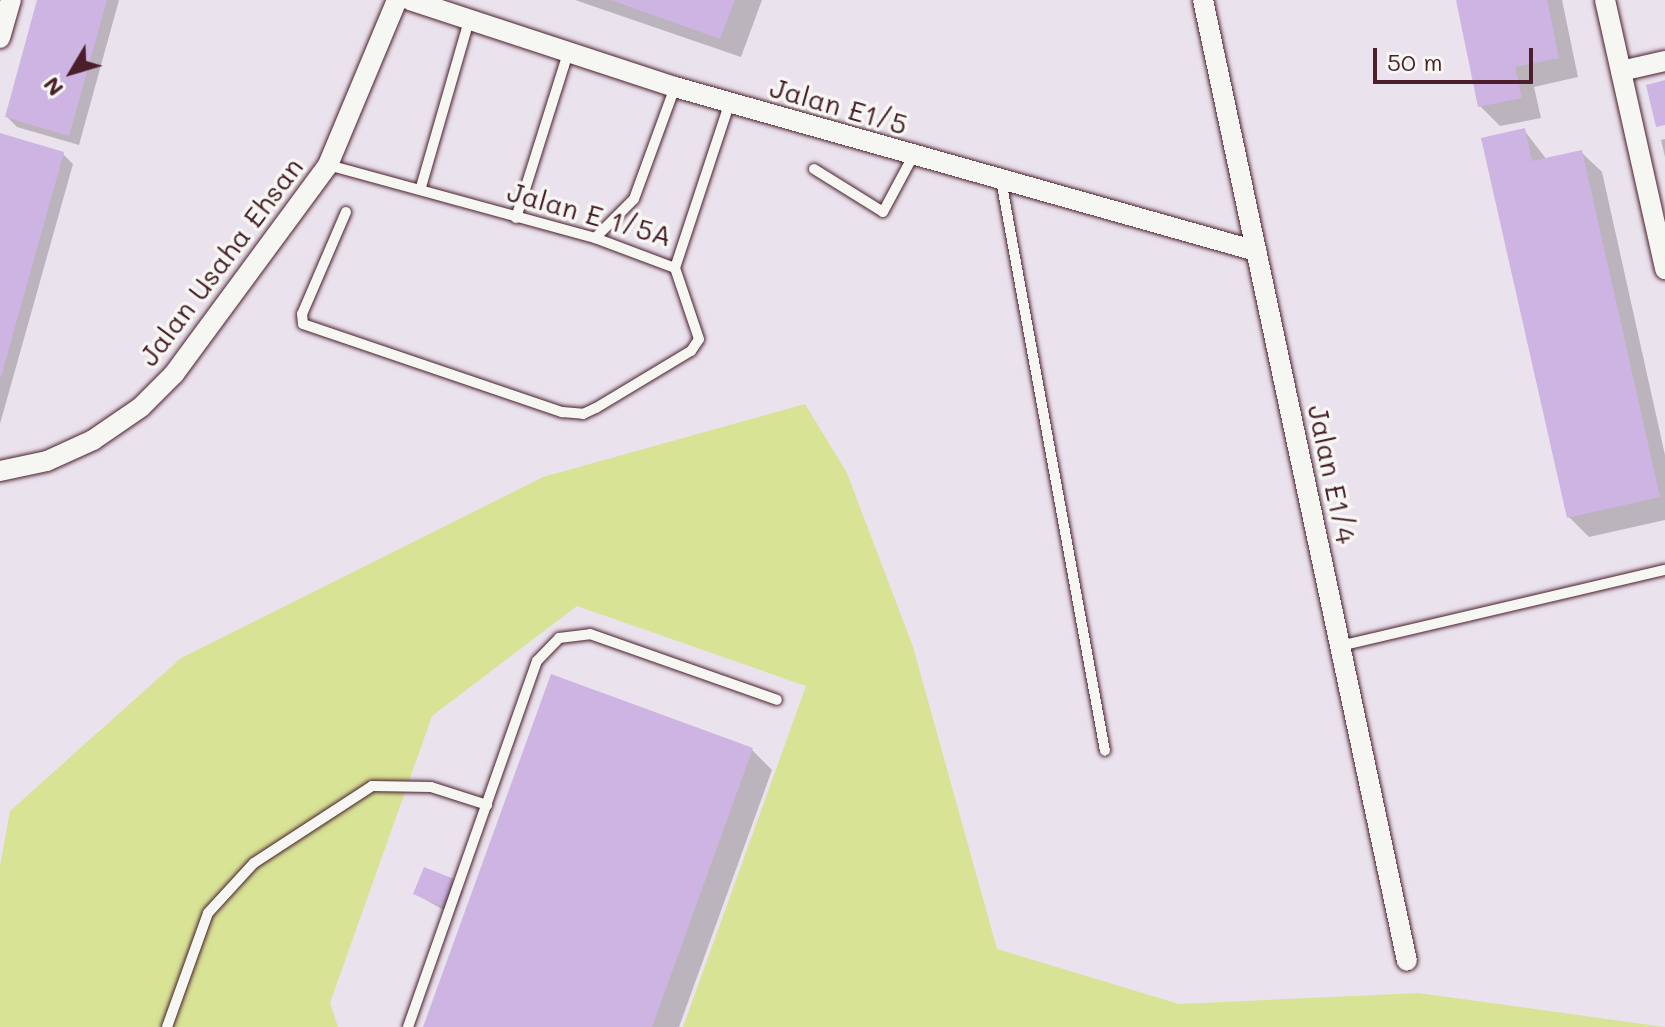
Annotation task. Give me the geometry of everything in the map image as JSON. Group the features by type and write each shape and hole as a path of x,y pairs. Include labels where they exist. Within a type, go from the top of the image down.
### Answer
{"street":[{"path":"1,30 11,0"},
{"name":"Jalan Usaha Ehsan","path":"0,471 66,453 141,407 174,374 328,165 397,0"},
{"name":"Jalan E1/5","path":"410,0 675,87 1256,251"},
{"name":"Jalan E1/4","path":"1203,0 1407,961"},
{"path":"1605,0 1659,210 1665,269"},
{"path":"1621,71 1665,61"}],"lane":[{"path":"421,187 469,21"},
{"path":"516,218 568,53"},
{"path":"595,238 634,199 675,87"},
{"name":"Jalan E 1/5A","path":"328,165 421,187 516,218 595,238 675,268 730,102"},
{"path":"814,169 883,212 913,156"},
{"path":"1001,180 1105,751"},
{"path":"346,212 302,314 303,324 562,412 583,414 596,408 691,351 699,339 675,268"},
{"path":"1340,646 1665,570"},
{"path":"408,1027 537,661 559,638 590,634 777,700"},
{"path":"167,1027 208,913 254,863 372,786 431,787 487,805"}],"green space":[{"path":"805,404 847,473 913,647 997,949 1179,1004 1418,993 1665,1027 683,1027 806,686 577,606 432,716 330,1003 338,1027 0,1027 0,866 10,811 181,658 543,477"}],"building":[{"path":"37,0 107,0 69,136 5,117"},
{"path":"611,0 735,0 720,39"},
{"path":"1456,0 1547,0 1559,58 1515,67 1522,98 1478,107"},
{"path":"1665,80 1665,125 1656,127 1646,85"},
{"path":"1525,128 1532,161 1582,150 1660,497 1567,518 1481,138"},
{"path":"0,133 64,152 1,377 0,377"},
{"path":"551,674 753,748 652,1027 423,1027"},
{"path":"424,867 454,879 443,907 413,894"}]}
